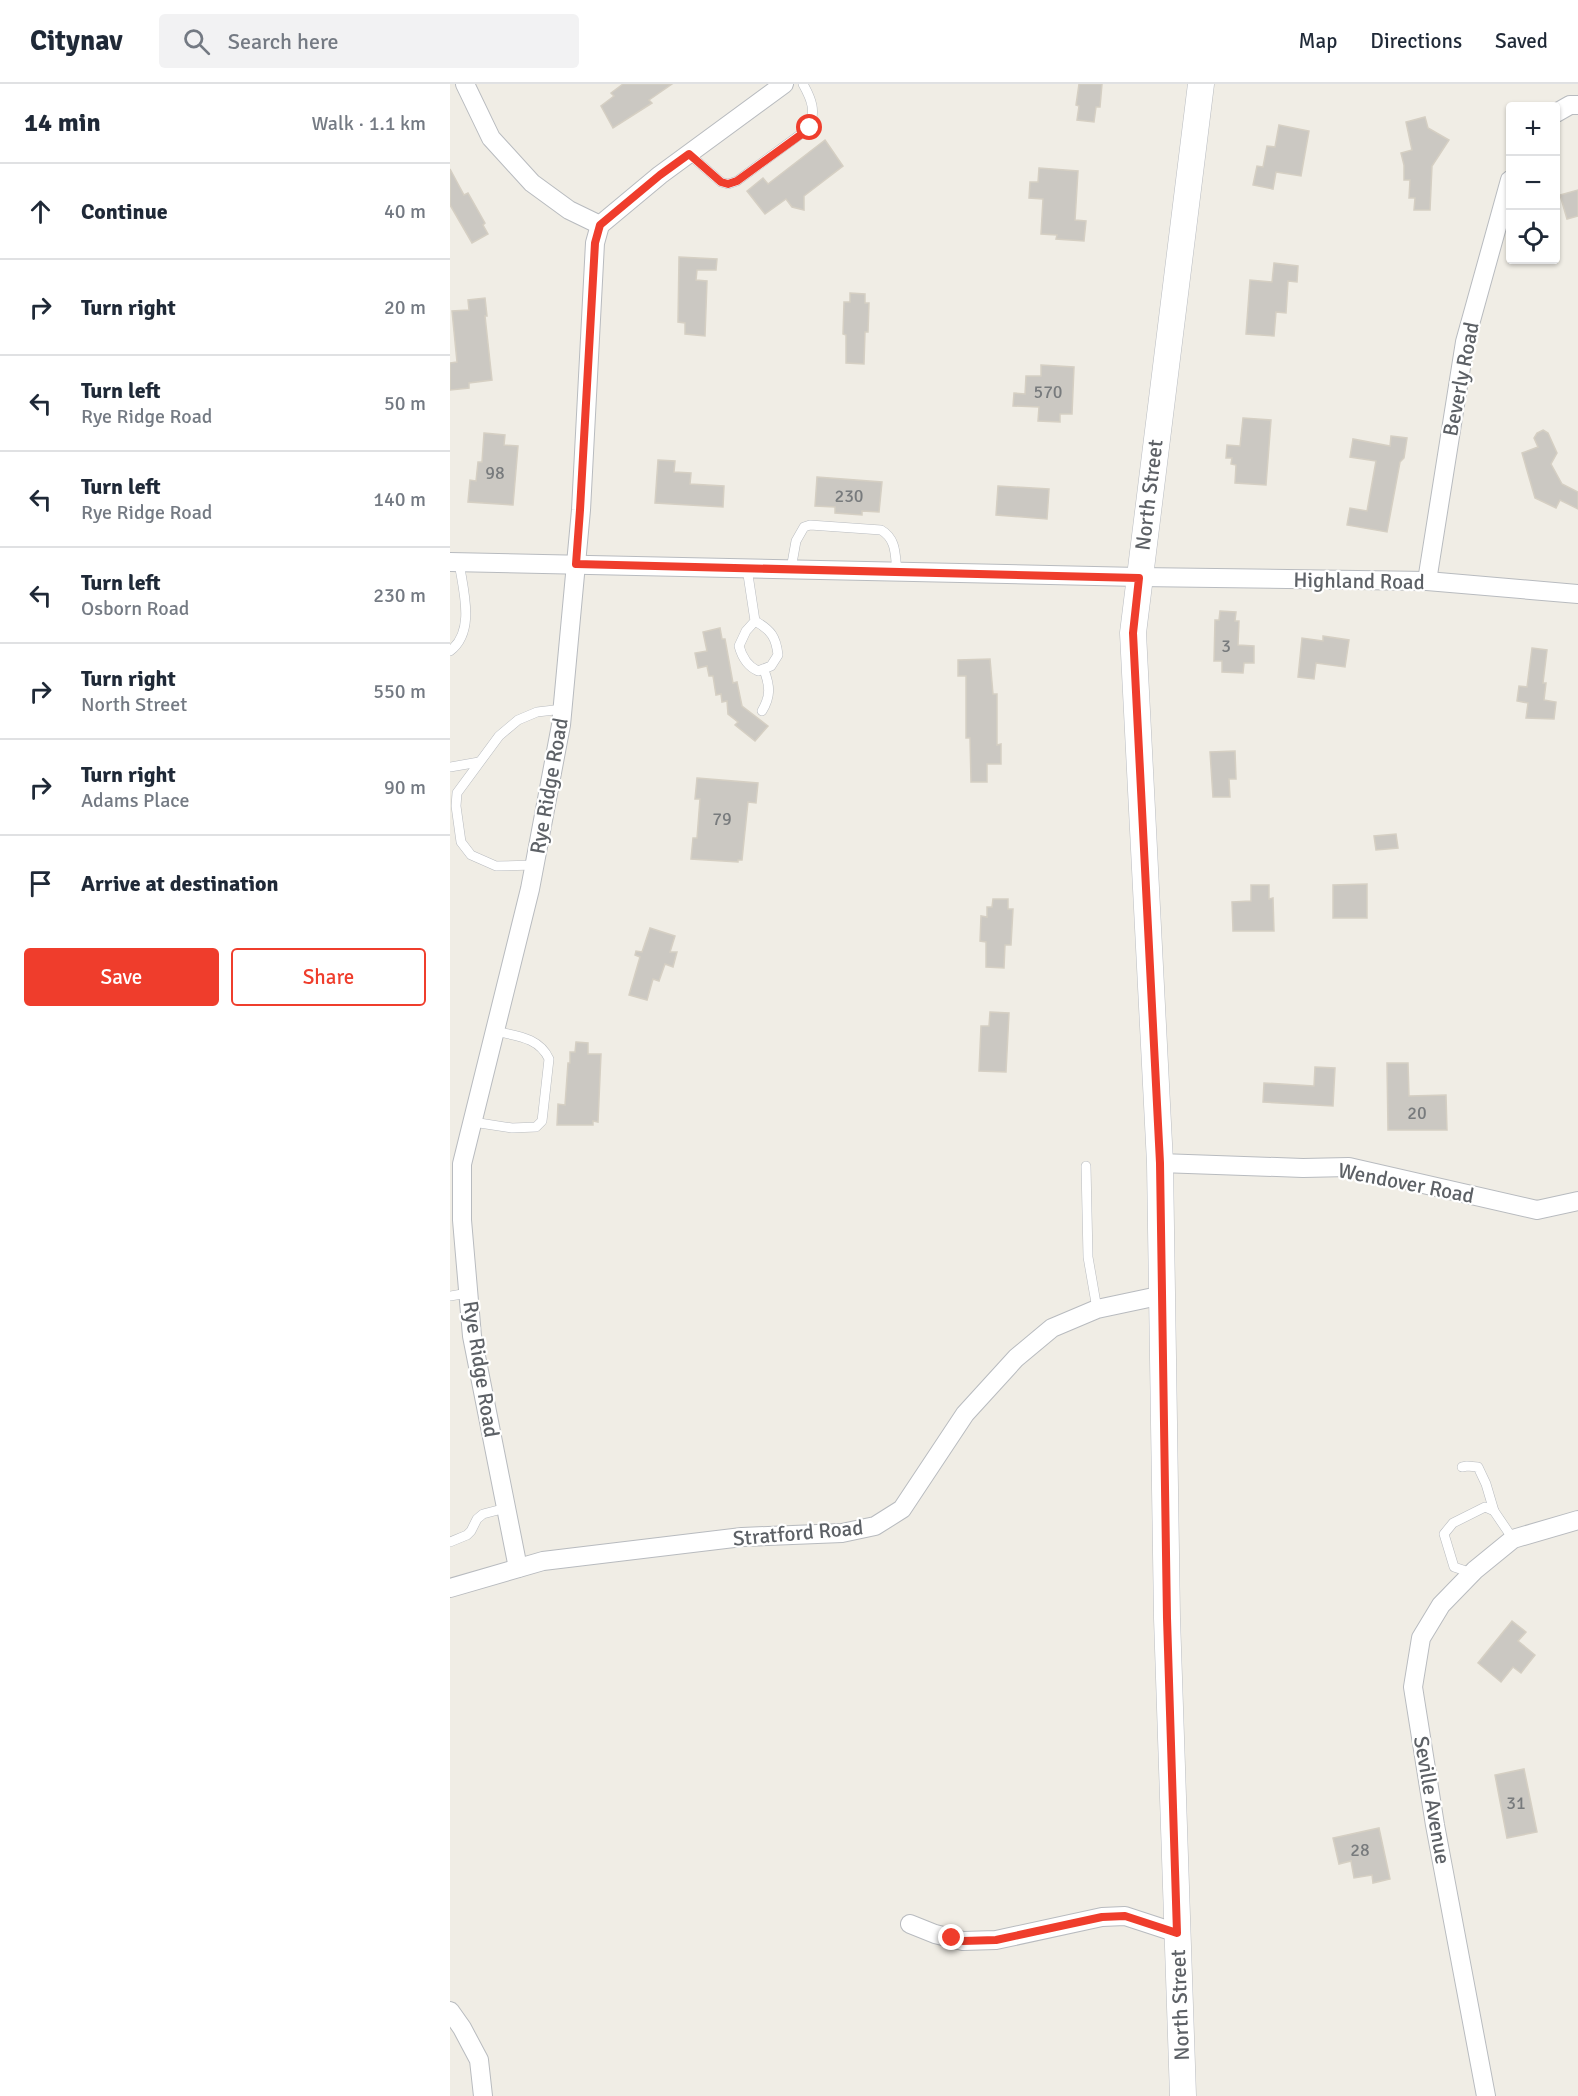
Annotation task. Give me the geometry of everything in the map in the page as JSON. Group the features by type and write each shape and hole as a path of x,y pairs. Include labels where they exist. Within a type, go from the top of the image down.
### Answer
{"main road":[{"name":"North Street","path":"1183,2096 1167,1618 1160,1163 1133,633 1201,84"}],"street":[{"path":"465,84 491,138 532,183 569,210 600,225 660,175 784,84"},
{"path":"1560,111 1570,105 1578,105"},
{"name":"Beverly Road","path":"1427,581 1465,342 1506,194"},
{"name":"Rye Ridge Road","path":"518,1568 472,1336 459,1295 456,1203 462,1164 535,865 561,725 580,510 595,243 600,225"},
{"name":"Highland Road","path":"455,562 1139,578 1427,581 1578,594"},
{"name":"Wendover Road","path":"1160,1163 1303,1168 1349,1167 1537,1210 1578,1201"},
{"name":"Stratford Road","path":"450,1588 543,1561 742,1537 842,1533 875,1526 902,1509 965,1414 1016,1358 1052,1328 1097,1309 1163,1295"},
{"path":"1513,1539 1578,1520"},
{"name":"Seville Avenue","path":"1486,2096 1437,1836 1413,1687 1421,1638 1441,1605 1473,1573 1513,1539"},
{"path":"910,1924 963,1941 996,1940 1102,1917 1125,1916 1177,1933"},
{"path":"450,2012 462,2028 479,2060 483,2096"}],"lane":[{"path":"689,154 721,182 728,184 737,181 810,128 814,117 813,105 803,84"},
{"path":"791,569 796,541 804,527 810,525 881,530 895,546 897,572"},
{"path":"450,651 461,637 467,621 455,562"},
{"path":"747,568 755,621 774,635 777,644 778,655 775,661 771,666 758,671 750,668 741,654 740,646 746,631 755,621"},
{"path":"762,711 769,700 769,684 764,670"},
{"path":"535,865 496,866 471,855 461,842 456,806 457,793 499,736 518,720 537,712 562,709"},
{"path":"450,767 479,762"},
{"path":"473,1122 512,1128 536,1127 542,1121 549,1059 545,1050 526,1038 495,1031"},
{"path":"1086,1166 1088,1257 1097,1309"},
{"path":"1462,1467 1478,1467 1494,1511 1513,1539"},
{"path":"1473,1573 1454,1567 1444,1534 1453,1523 1485,1507 1494,1511"},
{"path":"450,1542 467,1535 483,1514 506,1508"}],"building":[{"path":"623,84 672,84 649,100 652,103 613,128 601,106 614,96 611,93"},
{"path":"1079,84 1102,84 1100,107 1096,107 1094,122 1077,120 1079,106 1076,105"},
{"path":"1425,117 1428,128 1449,140 1432,166 1430,210 1414,210 1415,198 1409,198 1410,180 1404,180 1401,153 1412,150 1406,122"},
{"path":"1279,125 1309,131 1301,176 1276,172 1273,189 1253,185 1257,166 1263,167 1267,146 1275,147"},
{"path":"825,140 843,166 804,196 804,210 792,207 786,199 765,214 747,191 763,178 768,184"},
{"path":"1039,168 1078,171 1075,220 1086,221 1084,241 1056,239 1057,235 1041,234 1043,199 1029,198 1030,182 1038,182"},
{"path":"450,169 464,195 468,193 485,223 483,225 488,234 472,243 450,205"},
{"path":"1578,190 1578,216 1567,219 1560,195"},
{"path":"679,257 717,259 716,270 697,270 696,280 707,281 705,336 685,334 685,323 678,322"},
{"path":"1274,263 1298,266 1297,282 1288,281 1286,313 1276,312 1274,336 1246,334 1250,280 1272,282"},
{"path":"850,293 865,294 865,303 869,303 864,364 846,363 846,335 843,334 844,302 850,302"},
{"path":"485,298 492,380 469,383 469,388 450,390 450,363 457,362 452,311 469,310 468,300"},
{"path":"1041,365 1074,367 1072,414 1060,414 1060,422 1038,421 1039,407 1013,406 1014,393 1025,394 1026,376 1041,376"},
{"path":"1243,418 1271,420 1266,485 1235,483 1236,465 1231,464 1232,458 1226,458 1227,445 1240,446"},
{"path":"1543,430 1548,433 1557,453 1551,464 1562,484 1578,492 1578,509 1560,500 1556,508 1535,498 1522,453 1538,447 1534,438"},
{"path":"484,433 505,435 504,445 518,446 513,505 468,502 470,480 476,481 478,462 482,462"},
{"path":"1391,436 1407,438 1404,458 1400,462 1387,532 1347,525 1350,508 1367,511 1376,461 1350,457 1353,439 1390,446"},
{"path":"658,460 675,461 674,472 691,473 690,484 724,486 723,507 655,503"},
{"path":"817,477 882,482 879,512 862,511 862,515 835,513 835,507 815,506"},
{"path":"998,486 1049,489 1047,519 996,515"},
{"path":"1220,611 1236,612 1235,621 1239,621 1238,645 1254,646 1254,663 1244,663 1243,673 1222,672 1222,661 1214,661 1215,620 1219,620"},
{"path":"720,628 722,639 725,639 733,683 737,682 742,706 768,726 755,741 735,725 738,722 728,714 727,701 722,702 721,694 716,695 713,676 709,676 707,666 698,668 695,653 707,651 703,632"},
{"path":"1323,636 1349,640 1345,667 1316,663 1314,679 1298,677 1302,638 1323,641"},
{"path":"1532,648 1547,650 1543,683 1546,683 1544,700 1556,702 1554,719 1526,718 1528,703 1517,701 1519,686 1527,687"},
{"path":"990,659 993,694 997,694 997,745 1001,744 1001,764 987,764 987,782 971,782 970,738 966,738 966,676 958,676 958,660"},
{"path":"1235,751 1236,779 1229,779 1230,797 1213,797 1210,752"},
{"path":"697,778 758,783 756,803 748,802 742,860 738,862 691,859 693,838 697,838 700,799 695,799"},
{"path":"1396,834 1398,848 1376,850 1374,836"},
{"path":"1367,884 1367,918 1333,918 1333,885"},
{"path":"1251,885 1269,885 1269,899 1273,898 1274,931 1233,931 1232,902 1251,901"},
{"path":"993,899 1008,899 1008,909 1013,909 1011,945 1005,945 1004,968 986,967 986,942 980,941 981,916 987,917 987,907 992,907"},
{"path":"650,928 675,936 670,952 677,952 673,967 665,964 659,981 653,979 647,1000 629,995 640,957 635,955 636,951 642,952"},
{"path":"990,1012 1009,1013 1006,1072 979,1071 981,1026 989,1026"},
{"path":"576,1042 588,1043 588,1054 601,1054 598,1122 593,1121 593,1125 557,1125 558,1104 565,1105 568,1063 570,1063 570,1052 575,1052"},
{"path":"1387,1063 1408,1063 1409,1096 1446,1095 1447,1130 1388,1130"},
{"path":"1315,1067 1335,1068 1333,1106 1263,1102 1264,1083 1314,1086"},
{"path":"1512,1621 1526,1632 1518,1641 1535,1655 1521,1673 1513,1667 1501,1682 1478,1663"},
{"path":"1524,1769 1537,1832 1507,1838 1495,1775"},
{"path":"1379,1828 1390,1879 1373,1883 1372,1875 1354,1878 1351,1861 1339,1864 1333,1838"}],"route":[{"path":"810,128 737,181 728,184 721,182 689,154 600,225 595,243 576,564 1139,578 1133,633 1160,1163 1167,1618 1177,1933 1125,1916 1102,1917 996,1940 963,1941 952,1938"}]}
